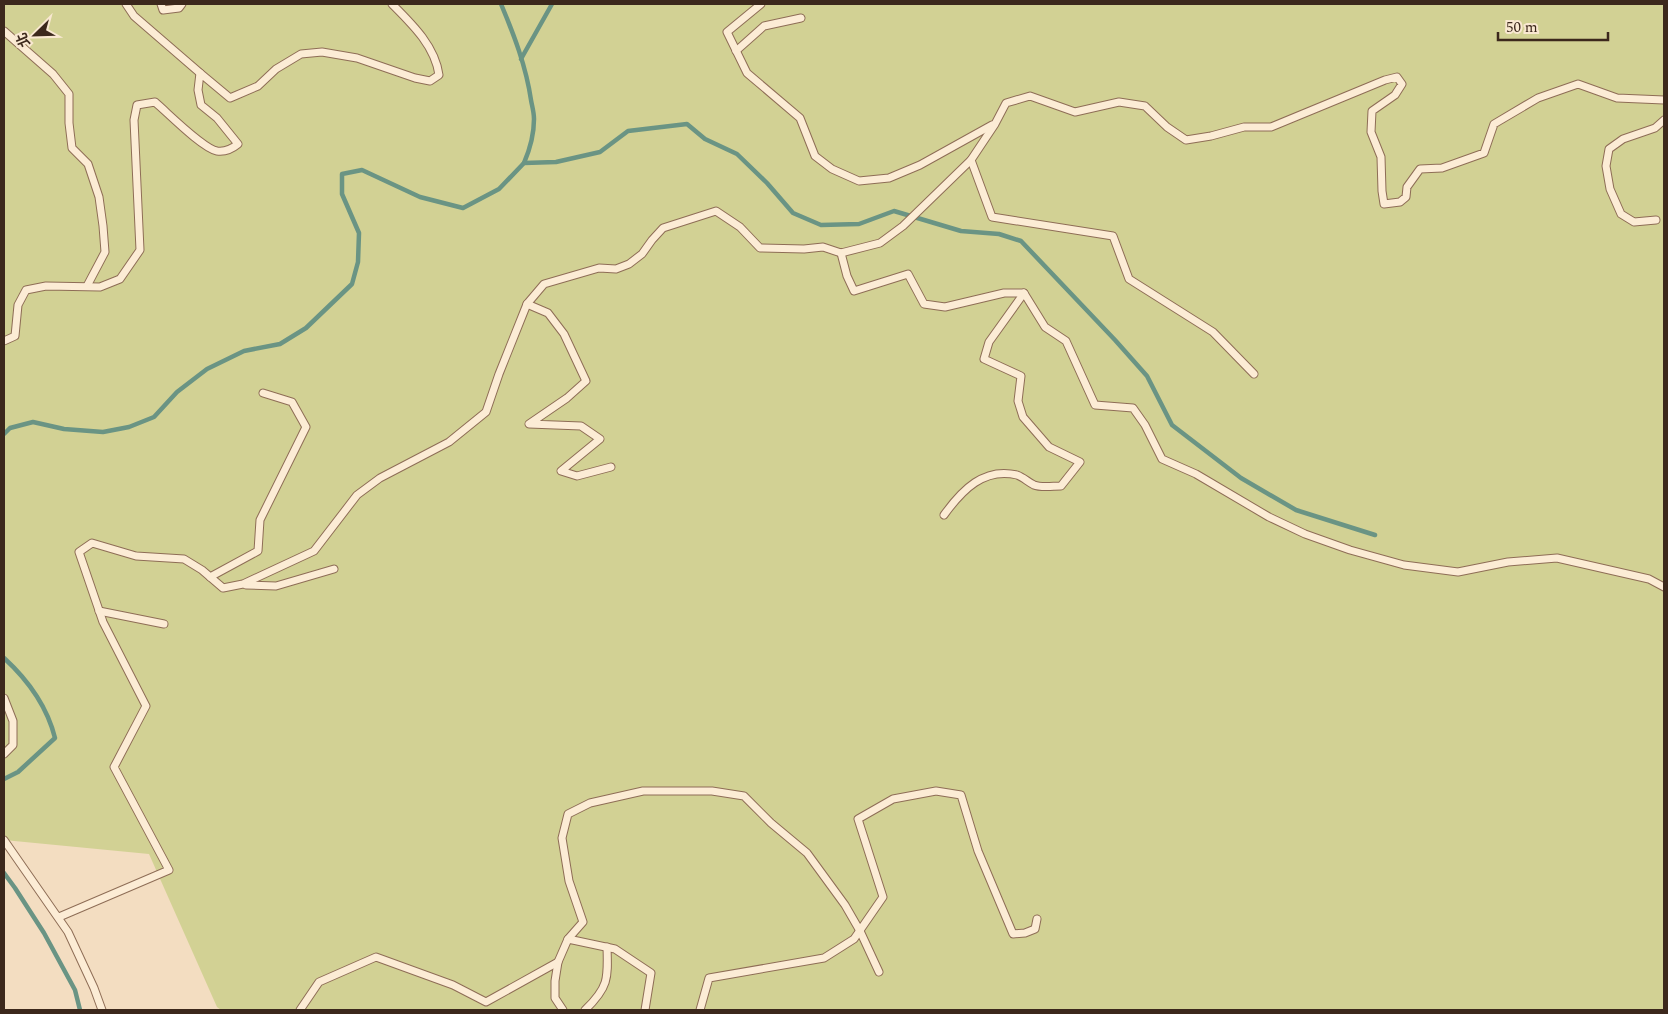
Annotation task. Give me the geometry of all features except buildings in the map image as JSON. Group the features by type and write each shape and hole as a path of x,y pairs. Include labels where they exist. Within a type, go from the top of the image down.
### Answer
{"lane":[{"path":"126,4 134,16 230,98 258,86 276,70 301,54 322,52 357,58 415,78 430,81 439,75 437,62 426,42 392,4"},
{"path":"161,4 163,10 179,8 182,4"},
{"path":"761,4 727,32 747,73 800,118 815,156 832,169 860,181 889,178 947,151 995,124"},
{"path":"736,51 764,26 801,18"},
{"path":"4,31 53,74 69,94 68,123 72,148 88,164 99,197 103,226 105,252 87,286"},
{"path":"4,341 15,336 18,305 26,290 46,286 100,287 120,279 140,250 134,120 137,105 155,102 201,143 216,151 232,150 238,144 217,118 201,105 198,90 200,73"},
{"path":"59,918 169,870 114,768 146,706 103,622 79,552 92,543 136,556 184,559 202,570 222,588 243,584 314,551 357,495 380,478 449,442 486,412 527,304 544,284 599,268 616,269 629,264 642,254 663,228 716,211 740,227 760,248 804,249 822,247 841,253 880,243 906,224 920,208 971,160 995,124 1006,103 1030,96 1075,112 1119,102 1145,106 1167,127 1186,140 1244,127 1271,127 1385,80 1397,77 1402,84 1395,95 1372,111 1370,132 1381,157 1384,204 1400,202 1406,197 1407,188 1420,169 1442,168 1484,153 1494,124 1538,98 1578,84 1617,98 1664,100"},
{"path":"1656,220 1634,222 1621,214 1610,189 1606,166 1609,149 1623,139 1655,128 1664,120"},
{"path":"971,160 992,217 1112,236 1129,279 1213,332 1254,374"},
{"path":"841,253 847,276 854,291 908,274 924,304 945,307 1004,293 1024,293"},
{"path":"944,515 956,498 976,480 996,473 1018,475 1036,486 1061,486 1080,462 1049,447 1023,417 1018,401 1020,376 984,359 989,342 1024,293"},
{"path":"1024,293 1045,327 1066,341 1095,405 1133,408 1145,426 1162,459 1196,474 1269,517 1305,534 1350,550 1404,565 1458,572 1508,562 1557,558 1649,579 1664,586"},
{"path":"527,304 548,313 564,334 586,381 567,398 529,424 581,426 600,439 561,471 577,476 611,467"},
{"path":"210,577 258,551 260,520 306,427 292,402 263,393"},
{"path":"243,584 276,586 334,569"},
{"path":"99,611 164,624"},
{"path":"4,698 13,721 13,745 4,754"},
{"path":"563,1010 555,998 558,962 568,938 583,922 569,881 562,838 568,814 590,803 643,791 712,791 744,796 771,823 807,853 845,905 860,931 878,972"},
{"path":"700,1010 709,978 824,958 854,939 883,898 858,819 893,799 936,791 961,795 978,851 1013,934 1025,934 1035,929 1037,918"},
{"path":"4,840 68,932 102,1010"},
{"path":"568,938 615,949 651,973 645,1010"},
{"path":"585,1010 598,997 608,976 607,947"},
{"path":"300,1010 319,982 376,957 453,985 486,1002 558,962"}],"shaded area":[{"path":"4,4 1664,4 1664,1010 221,1010 217,1007 149,854 4,840"}],"waterway":[{"path":"501,4 523,63 534,114 530,147 524,163"},
{"path":"521,59 552,4"},
{"path":"4,434 10,428 33,422 64,429 103,432 129,427 154,417 177,392 207,369 244,351 280,344 306,328 352,284 358,262 359,233 342,194 342,174 362,170 420,197 463,208 499,189 524,163 556,162 600,152 628,131 687,124 705,139 737,154 767,183 793,213 821,225 859,224 894,211 961,231 999,234 1021,241 1147,376 1172,425 1241,478 1296,510 1375,535"},
{"path":"4,658 36,694 47,715 55,738 18,772 4,779"},
{"path":"4,873 44,933 75,990 80,1010"}]}
